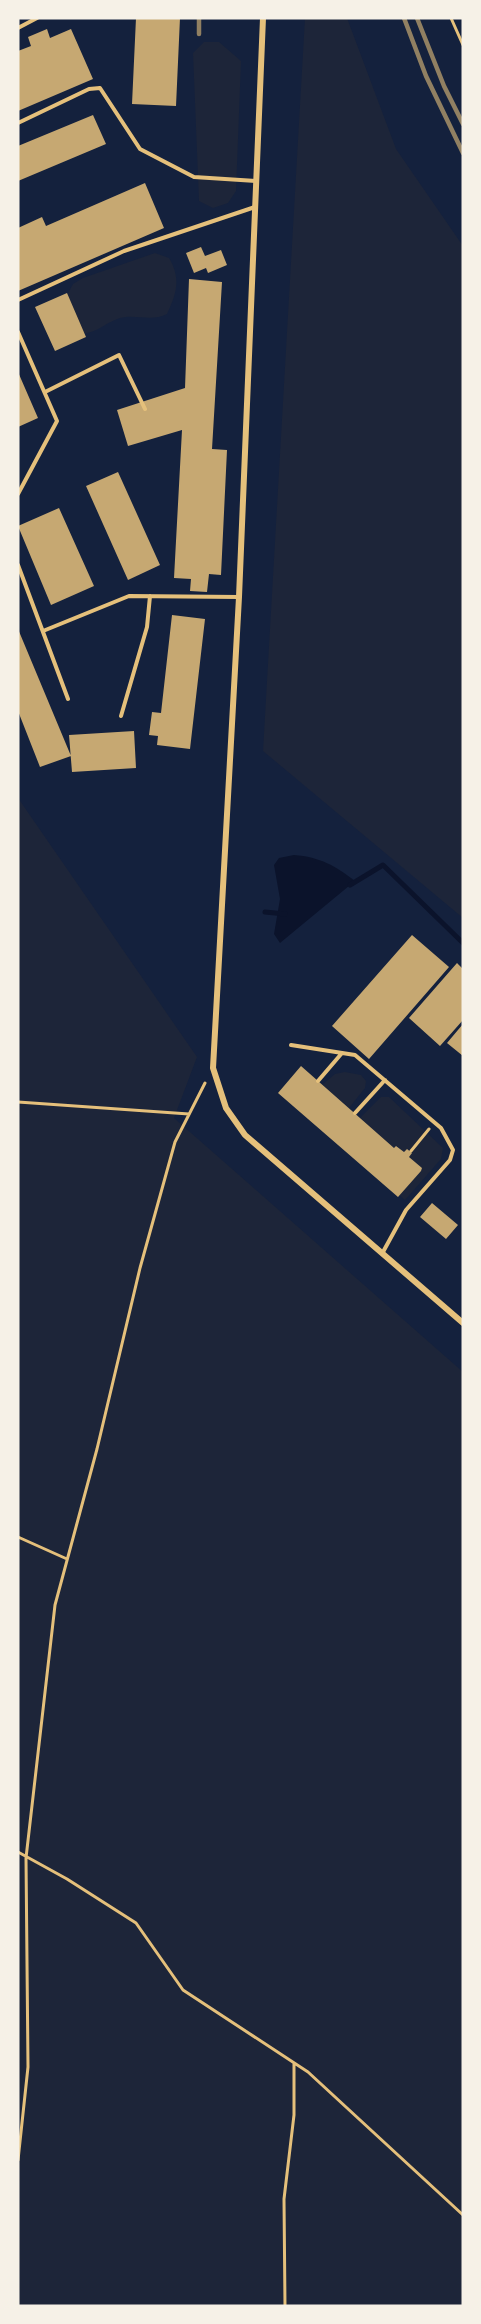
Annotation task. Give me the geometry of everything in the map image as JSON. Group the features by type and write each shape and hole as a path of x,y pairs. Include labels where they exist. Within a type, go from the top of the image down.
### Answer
{"street":[{"path":"263,18 239,597 213,1068 226,1108 245,1135 463,1323"}],"lane":[{"path":"18,28 37,18"},
{"path":"18,123 89,89 100,88 140,149 194,177 256,181"},
{"path":"18,300 124,251 255,207"},
{"path":"18,332 57,421 18,494"},
{"path":"45,392 120,355 146,409"},
{"path":"18,565 68,699"},
{"path":"43,632 129,596 239,597"},
{"path":"121,716 147,627 150,596"},
{"path":"291,1046 355,1055 435,1123 445,1133 453,1150 450,1160 406,1210 383,1252"},
{"path":"318,1081 342,1053"},
{"path":"355,1113 385,1080"}],"path":[{"path":"451,18 463,45"},
{"path":"18,2160 28,2067 26,1858 55,1605 140,1268 175,1142 213,1068"},
{"path":"18,1102 189,1114"},
{"path":"411,1151 435,1123"},
{"path":"18,1537 68,1559"},
{"path":"18,1852 67,1879 136,1923 183,1990 308,2072 463,2215"},
{"path":"285,2306 284,2199 294,2115 294,2063"}],"shaded area":[{"path":"305,18 347,18 396,149 463,246 463,918 263,751"},
{"path":"204,42 219,42 241,61 236,191 228,203 213,208 199,201 193,53"},
{"path":"155,253 169,258 175,272 175,292 167,314 156,317 120,318 95,331 76,334 66,297 73,284 83,278"},
{"path":"18,798 197,1057 174,1118 463,1372 463,2306 18,2306"},
{"path":"294,855 327,863 355,881 280,943 274,934 280,899 274,865 279,858"},
{"path":"345,1072 361,1075 366,1081 365,1088 349,1108 322,1085 335,1074"},
{"path":"381,1097 389,1097 443,1148 441,1159 405,1200 399,1195 422,1168 409,1157 412,1153 407,1149 404,1152 397,1146 394,1148 360,1118"}],"building":[{"path":"136,18 180,18 176,106 132,104"},
{"path":"47,29 50,38 71,29 93,79 18,111 18,51 31,46 28,37"},
{"path":"93,115 106,144 18,181 18,146"},
{"path":"145,183 164,228 18,291 18,228 42,217 46,226"},
{"path":"201,247 205,256 221,250 227,265 208,273 206,268 194,273 186,253"},
{"path":"189,279 222,282 212,449 227,450 221,575 209,574 207,592 190,591 191,579 174,578 182,430 128,446 117,410 185,388"},
{"path":"67,293 86,337 55,351 35,307"},
{"path":"18,372 38,418 18,427"},
{"path":"118,472 160,565 128,580 86,486"},
{"path":"59,508 94,586 51,605 18,526"},
{"path":"172,615 205,619 190,749 157,745 158,736 149,735 152,712 161,713"},
{"path":"18,629 71,756 40,767 18,711"},
{"path":"134,731 136,768 72,772 69,735"},
{"path":"412,935 449,967 369,1059 332,1026"},
{"path":"457,963 463,969 463,1020 440,1046 409,1018"},
{"path":"463,1024 463,1056 447,1043"},
{"path":"301,1066 394,1148 396,1146 404,1152 407,1149 412,1153 409,1157 422,1168 398,1197 278,1093"},
{"path":"432,1203 458,1225 446,1239 420,1217"}],"waterway":[{"path":"350,885 383,865 463,943"},
{"path":"265,912 285,914"}],"railway":[{"path":"199,18 199,34"},
{"path":"404,18 426,76 463,153"},
{"path":"417,18 444,86 463,124"}]}
